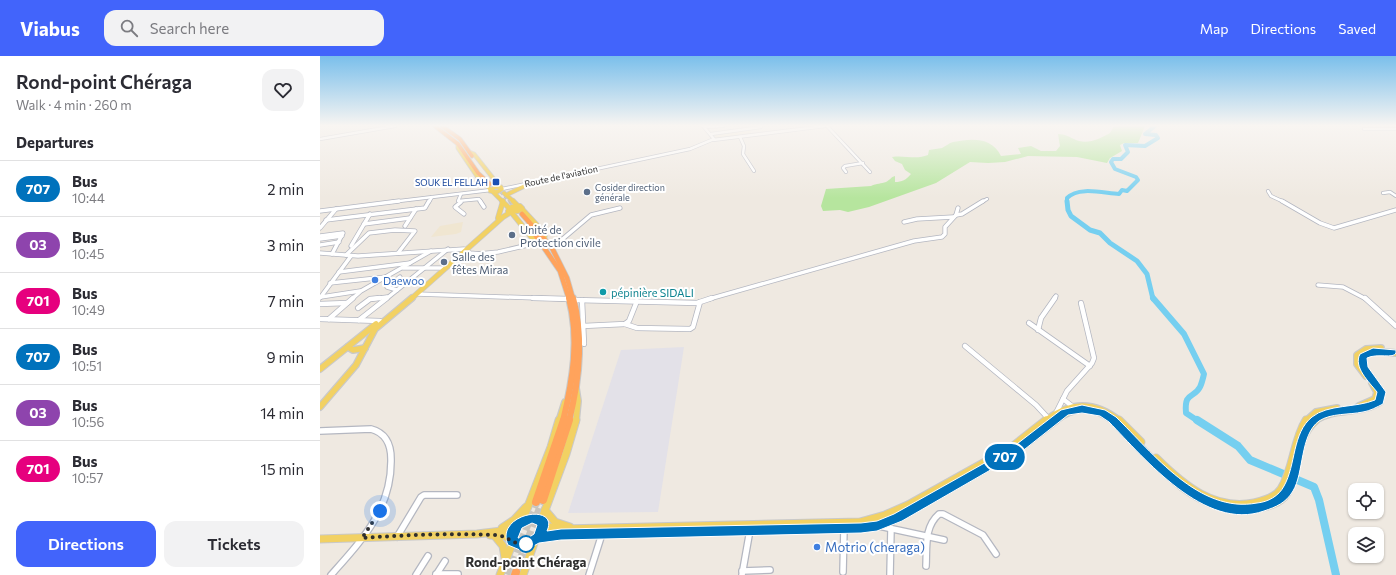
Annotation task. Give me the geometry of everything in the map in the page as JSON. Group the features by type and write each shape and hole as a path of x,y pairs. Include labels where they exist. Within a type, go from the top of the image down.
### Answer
{"highway":[{"path":"462,150 478,173 491,184 469,152"},
{"path":"515,212 542,241 552,248 568,278 572,300 574,335 573,389 569,424 536,502"},
{"path":"542,241 561,273 572,300"}],"main road":[{"path":"460,150 477,176 491,191 515,212"},
{"path":"469,152 474,154 506,196 518,206"},
{"path":"506,196 531,183"},
{"path":"491,191 501,188"},
{"path":"501,218 504,202"},
{"path":"320,407 352,371 375,329 417,294 501,218 515,212 518,206"},
{"path":"501,218 515,212 518,206"},
{"path":"320,369 459,256"},
{"path":"354,342 369,341"},
{"path":"348,347 353,350 365,348"},
{"path":"495,533 505,536 520,545 536,539 556,535 844,528 898,518 1017,450 1060,415 1077,409 1092,410 1106,415 1132,437 1171,478 1191,494 1207,502 1232,509 1250,510 1276,502 1285,488 1305,434 1312,422 1317,418 1331,412 1369,407 1382,396 1379,388 1364,367 1362,358 1364,354 1373,351 1396,351"},
{"path":"500,575 513,541 514,531 536,502 544,467 573,389"},
{"path":"518,574 542,524 545,510 576,420 579,400 573,389"},
{"path":"320,539 495,533 535,518 542,524 558,529 876,522 1013,446 1048,418 1072,406 1091,406 1114,415 1177,478 1189,488 1214,501 1225,504 1250,504 1271,497 1285,488"},
{"path":"495,533 536,502"},
{"path":"545,510 550,518 558,524 582,528"},
{"path":"495,533 503,546 505,563"}],"street":[{"path":"501,188 677,150"},
{"name":"Route de l'aviation","path":"501,188 531,183 681,150"},
{"path":"743,150 743,154 754,171"},
{"path":"850,150 870,172"},
{"path":"846,172 844,166 863,163"},
{"path":"320,211 491,191"},
{"path":"1268,191 1272,196 1320,224 1334,228 1396,210"},
{"path":"1390,192 1396,196"},
{"path":"1383,193 1396,192"},
{"path":"461,194 458,201 461,202"},
{"path":"326,220 416,209 426,206 432,197"},
{"path":"464,214 455,207 461,202 479,199 484,208"},
{"path":"904,222 962,214 988,199"},
{"path":"395,211 400,201"},
{"path":"552,248 571,233 585,217 598,212 620,208"},
{"path":"417,294 572,300 700,302 732,291 914,241 942,237 945,234 945,227 954,216 958,208"},
{"path":"320,228 336,209"},
{"path":"405,226 416,209"},
{"path":"346,255 370,214"},
{"path":"364,224 410,218"},
{"path":"346,255 369,233 395,230 415,231 398,253"},
{"path":"320,235 342,233 342,236 332,254"},
{"path":"459,256 498,252 542,241"},
{"path":"320,245 339,242"},
{"path":"320,253 351,256 448,249 466,250 481,254"},
{"path":"359,320 448,249"},
{"path":"329,319 362,291 433,250"},
{"path":"321,297 351,256"},
{"path":"339,272 412,263"},
{"path":"403,268 443,268"},
{"path":"330,283 388,276"},
{"path":"397,290 387,286 400,277"},
{"path":"1318,285 1336,285 1359,292 1396,326"},
{"path":"321,297 362,291"},
{"path":"1038,330 1041,318 1056,296"},
{"path":"358,308 370,299 388,297"},
{"path":"582,300 584,344"},
{"path":"625,324 629,321 637,301"},
{"path":"583,326 625,324 637,328 690,329 693,328 700,302"},
{"path":"320,304 347,303"},
{"path":"1056,413 1073,384 1094,360 1094,352 1081,303"},
{"path":"320,319 380,321"},
{"path":"1029,323 1090,366"},
{"path":"965,346 1036,405 1048,418"},
{"path":"1063,400 1072,406"},
{"path":"320,431 371,429 379,431 386,436 391,451 392,481 388,496 362,538 331,575"},
{"path":"397,537 421,497 424,495 457,495"},
{"path":"926,566 927,536 930,523 936,515 942,514 984,535 996,554"},
{"path":"876,522 891,529 944,540"},
{"path":"843,572 844,528"},
{"path":"890,575 891,529"},
{"path":"750,530 742,573 770,570"},
{"path":"590,575 603,534"},
{"path":"416,575 428,556"},
{"path":"436,575 445,561"},
{"path":"436,575 458,574"}],"shaded area":[{"path":"463,222 461,232 431,237 440,226"},
{"path":"684,347 658,512 568,513 621,350"}],"green space":[{"path":"929,150 997,150 1001,156 1021,154 1019,150 1122,151 1110,158 1107,163 1077,157 1028,156 1005,162 970,162 936,183 869,207 848,212 840,210 823,211 821,206 826,189 871,186 886,182 895,176 895,182 906,179 911,174 905,170 902,164 895,161 892,157 924,156 928,155"}],"waterway":[{"path":"1067,201 1067,198 1078,192 1092,191 1119,194 1122,190 1127,191 1138,180 1136,177 1115,169 1111,162 1113,159 1121,159 1128,152 1127,150"},
{"path":"1067,201 1068,210 1071,216 1090,230 1100,233 1110,243 1137,261 1147,274 1153,299"},
{"path":"1153,298 1184,334 1204,374 1198,391 1190,396 1186,401 1186,413 1198,421"},
{"path":"1197,420 1238,446 1250,460 1314,487 1319,500 1336,575"}],"tunnel":[{"path":"493,184 510,201"},
{"path":"510,201 522,214"},
{"path":"516,572 543,500"},
{"path":"508,575 536,502"}],"bus line":[{"name":"707","path":"539,536 543,528 542,523 539,519 531,518 518,525 512,535 512,541 520,545 530,543 537,538 561,535 861,528 877,526 898,518 1024,446 1065,412 1082,409 1102,413 1113,420 1132,437 1171,478 1191,494 1207,502 1232,509 1250,510 1260,508 1276,502 1286,494 1297,464 1305,434 1314,420 1321,415 1331,412 1365,408 1380,402 1382,396 1381,392 1362,364 1364,354 1373,351 1396,353"}],"place":[{"name":"SOUK EL FELLAH","path":"496,182"},
{"name":"Cosider direction générale","path":"587,192"},
{"name":"Unité de Protection civile","path":"512,235"},
{"name":"Salle des fêtes Miraa","path":"444,262"},
{"name":"Daewoo","path":"375,280"},
{"name":"pépinière SIDALI","path":"603,292"},
{"name":"Rond-point Chéraga","path":"526,544"},
{"name":"Motrio (cheraga)","path":"817,547"}],"route":[{"path":"380,511 362,538 484,534 505,536 516,544 526,544"}]}
